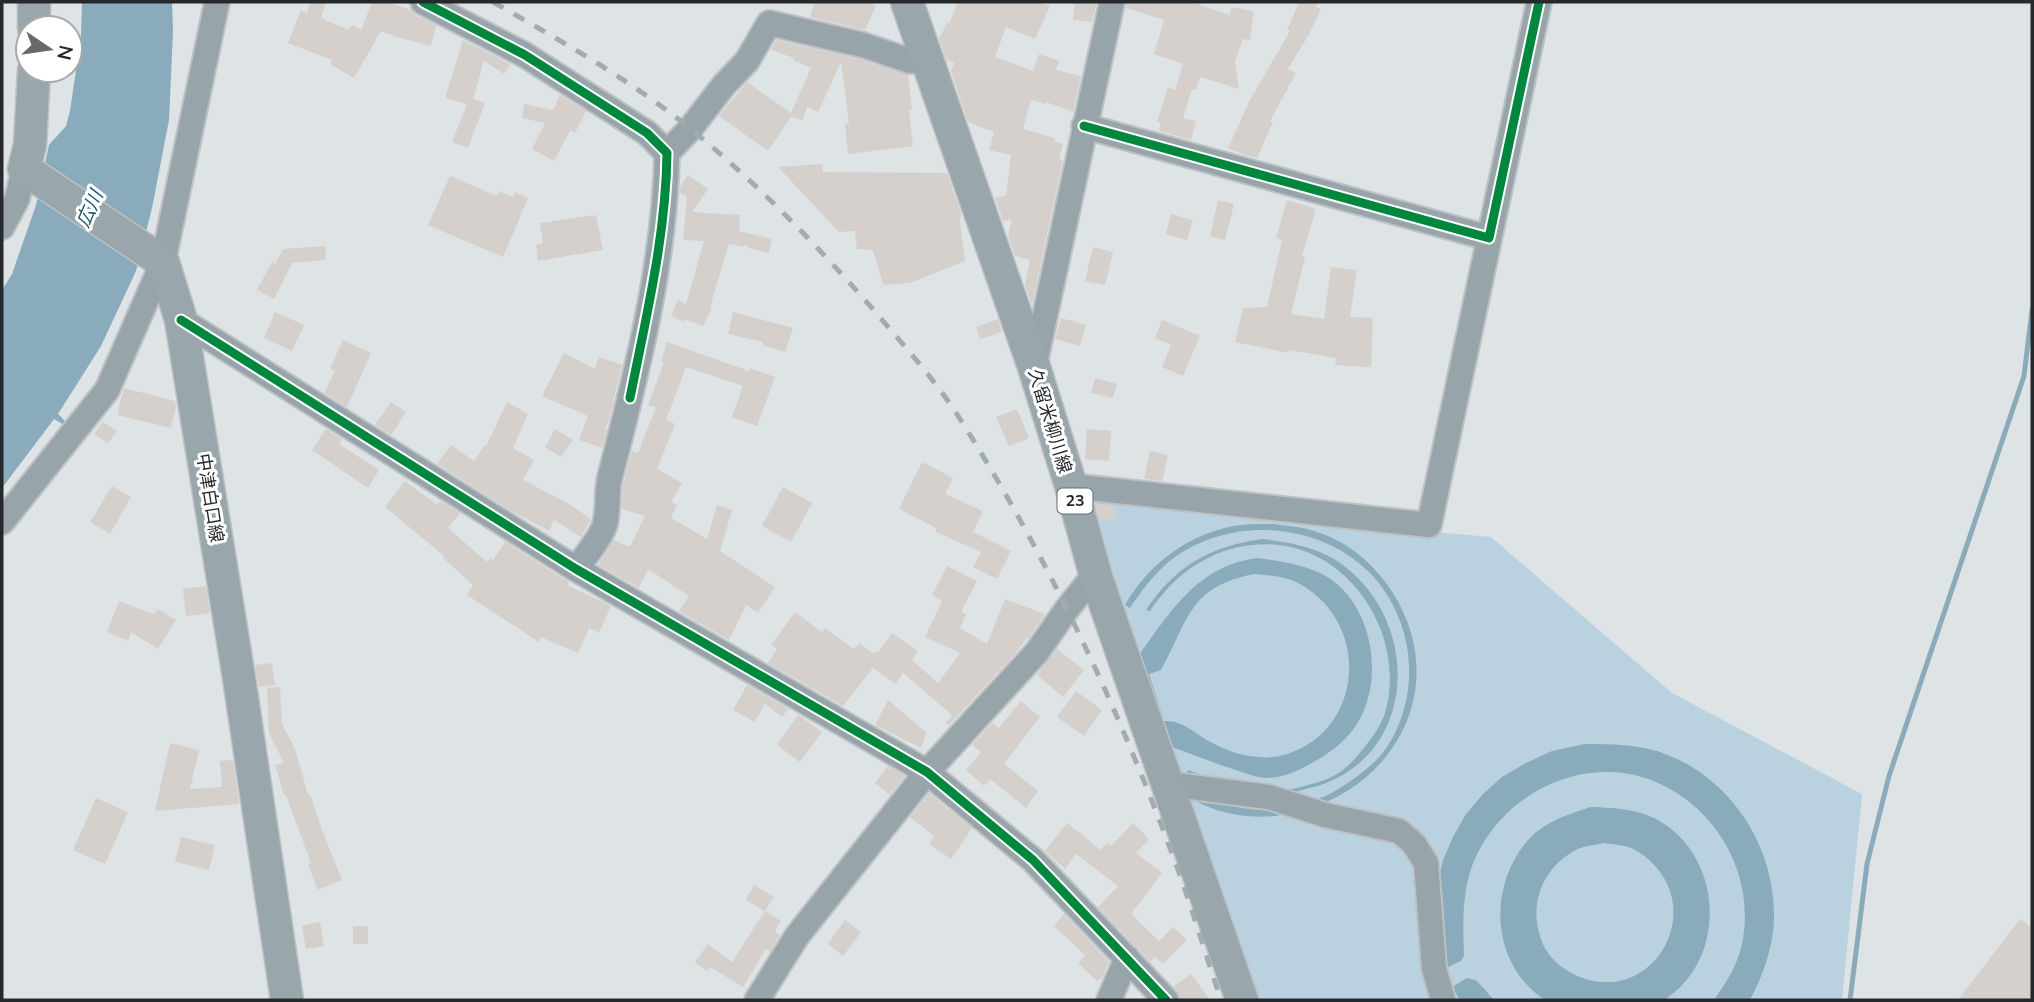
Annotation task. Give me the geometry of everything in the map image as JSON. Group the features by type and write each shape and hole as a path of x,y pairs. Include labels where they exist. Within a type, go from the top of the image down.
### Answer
{"main road":[{"name":"久留米柳川線","path":"907,2 1034,367 1097,580 1242,1000"},
{"path":"33,84 30,145 24,169 159,258"},
{"name":"中津白口線","path":"159,258 181,320 239,678 287,1000"}],"street":[{"path":"2,522 107,390 159,258 217,2"},
{"path":"423,2 525,55 647,133 667,153"},
{"path":"1034,367 1112,2"},
{"path":"1071,486 1429,525 1539,2"},
{"path":"576,569 605,526 609,481 630,398 654,281 667,177 667,153 747,61 769,23 863,45 910,61 928,60"},
{"path":"1084,126 1489,238"},
{"path":"2,227 17,199 24,169"},
{"path":"181,320 576,569 927,772 1033,860 1166,1000"},
{"path":"757,1000 797,936 927,772 1037,652 1092,578 1097,580"},
{"path":"1168,784 1269,797 1325,815 1399,831 1414,844 1426,863 1434,968 1443,1000"},
{"path":"1109,1000 1127,958"}],"shaded area":[{"path":"1081,501 1491,537 1672,693 1862,794 1842,1000 1253,1000"}],"water":[{"name":"広川","path":"82,2 172,2 169,120 152,208 136,271 101,346 58,414 66,422 64,425 54,419 2,488 2,290 12,274 36,205 49,145 66,126 74,84 84,84 84,14 82,14"},
{"path":"1273,524 1308,529 1331,537 1352,549 1379,574 1393,593 1409,628 1416,662 1414,696 1404,727 1387,756 1363,780 1332,799 1297,812 1244,816 1218,810 1194,800 1196,795 1235,807 1271,810 1307,804 1343,786 1367,768 1387,747 1399,724 1409,675 1408,650 1402,626 1392,603 1378,582 1360,564 1316,539 1266,530 1216,537 1171,560 1130,608 1125,605 1142,580 1164,558 1190,541 1231,527"},
{"path":"1263,539 1308,548 1334,559 1363,584 1384,615 1395,649 1397,684 1390,718 1373,749 1347,773 1310,788 1283,795 1216,785 1186,774 1188,770 1246,789 1277,792 1328,778 1352,762 1381,723 1390,682 1387,651 1377,621 1361,595 1340,572 1315,556 1285,546 1253,545 1207,558 1170,586 1150,611 1146,610 1170,581 1196,560 1227,547"},
{"path":"1258,558 1298,565 1320,573 1338,585 1352,601 1363,621 1369,642 1372,665 1370,687 1365,708 1351,733 1323,757 1299,770 1277,777 1252,775 1169,746 1139,655 1188,593 1202,580 1237,562","holes":["1254,574 1280,577 1305,587 1326,606 1341,628 1348,653 1348,679 1342,704 1329,726 1310,743 1274,757 1254,757 1234,752 1216,745 1182,724 1164,721 1149,674 1161,670 1185,621 1203,597 1216,587"]},
{"path":"1584,744 1637,747 1668,755 1712,782 1731,800 1746,820 1767,868 1773,893 1774,919 1766,961 1750,1000 1714,1000 1736,962 1745,922 1744,896 1738,871 1728,848 1696,807 1675,792 1651,780 1623,773 1594,773 1566,778 1540,789 1516,805 1496,825 1480,849 1469,876 1464,906 1464,956 1461,961 1446,968 1437,887 1443,860 1466,814 1502,777 1552,751"},
{"path":"1591,807 1623,809 1654,818 1677,834 1694,855 1705,880 1710,907 1708,934 1700,959 1685,982 1664,1000 1545,1000 1527,985 1513,966 1505,945 1501,901 1506,878 1515,858 1529,839 1543,827","holes":["1604,843 1634,849 1653,864 1669,888 1673,910 1671,931 1662,951 1648,967 1629,978 1607,982 1583,978 1558,963 1544,946 1536,913 1541,887 1556,865 1578,849"]},
{"path":"1467,978 1476,980 1494,1000 1460,1000 1452,987"}],"building":[{"path":"310,2 326,2 321,18 349,30 352,25 361,30 372,2 388,2 411,10 436,25 431,46 381,31 354,78 330,64 332,60 288,43 301,10 307,13"},
{"path":"815,2 868,2 876,6 865,30 810,17"},
{"path":"958,2 1040,2 1050,6 1035,39 1006,27 995,57 1033,71 1039,54 1059,61 1056,70 1081,76 1073,112 1046,102 1031,100 1023,129 1055,138 1054,141 1063,144 1059,159 1063,160 1032,305 1025,284 1030,260 1015,256 1008,236 1012,219 1003,221 995,198 1006,196 1011,155 989,150 994,132 968,122 951,71 954,63 946,59 939,39"},
{"path":"1075,2 1097,2 1092,22 1073,20"},
{"path":"1126,2 1192,2 1230,15 1231,7 1254,11 1250,40 1243,39 1235,61 1239,89 1200,77 1196,90 1192,89 1183,118 1196,121 1191,140 1159,131 1161,123 1157,122 1168,87 1175,90 1183,64 1154,54 1164,20 1126,8"},
{"path":"1299,2 1318,2 1316,7 1321,9 1288,69 1296,73 1270,121 1273,122 1257,158 1228,148 1250,100 1290,31 1287,30"},
{"path":"463,40 510,64 504,74 484,61 473,99 485,103 468,148 452,142 467,104 445,98"},
{"path":"776,40 859,59 908,75 913,146 848,154 845,124 849,123 841,62 818,112 807,106 803,120 791,117 768,151 719,116 747,82 791,113 811,68 793,60 794,58 771,50"},
{"path":"560,95 586,111 575,133 570,130 554,161 532,149 545,123 522,118 524,104 553,110"},
{"path":"822,164 823,172 947,173 961,213 965,261 910,283 883,285 873,250 857,249 855,231 839,232 778,167"},
{"path":"688,175 708,189 692,212 740,215 739,231 772,239 769,253 745,245 743,247 729,244 710,307 712,308 703,326 671,316 678,300 686,304 704,241 683,240 687,197 680,192 680,187"},
{"path":"450,176 497,196 499,191 513,197 515,192 528,198 503,257 428,225"},
{"path":"1218,200 1234,204 1225,240 1210,236"},
{"path":"1287,200 1316,209 1302,256 1305,257 1291,314 1324,319 1331,267 1357,270 1350,317 1373,318 1371,367 1335,365 1336,358 1289,350 1289,353 1235,342 1243,308 1267,307 1282,240 1276,238"},
{"path":"1171,214 1193,220 1187,240 1166,234"},
{"path":"596,215 603,250 538,261 536,245 543,243 540,223"},
{"path":"325,246 326,260 292,263 274,299 257,290 272,262 275,264 283,249"},
{"path":"1093,247 1113,252 1105,285 1085,281"},
{"path":"275,312 304,325 292,351 264,338"},
{"path":"733,312 793,328 785,352 762,345 763,342 728,334"},
{"path":"1061,318 1086,325 1080,346 1055,339"},
{"path":"998,319 1002,332 980,339 976,327"},
{"path":"1162,320 1200,336 1183,376 1162,367 1171,345 1155,338"},
{"path":"343,340 371,353 347,407 324,393 335,371 330,368"},
{"path":"667,342 749,371 750,368 775,377 757,426 732,417 743,386 686,367 666,420 675,424 657,469 682,483 671,502 677,505 671,518 707,539 717,505 732,510 720,551 775,587 758,613 746,605 729,640 679,611 689,596 648,569 639,588 598,565 614,540 630,547 645,516 622,509 623,485 632,451 638,453 656,407 648,405 664,363 661,362"},
{"path":"564,353 595,369 599,357 622,365 602,448 579,440 588,416 542,396"},
{"path":"1095,378 1117,384 1113,398 1091,393"},
{"path":"124,388 175,401 171,428 117,415"},
{"path":"391,402 406,412 391,435 375,425"},
{"path":"507,402 528,414 513,448 534,460 523,480 564,501 591,519 581,537 554,520 549,531 437,464 451,445 474,461 484,446 486,447"},
{"path":"1017,409 1029,438 1009,446 996,417"},
{"path":"103,422 117,431 108,443 94,434"},
{"path":"326,429 342,439 339,444 379,470 368,488 312,450"},
{"path":"555,429 573,440 561,457 545,447"},
{"path":"1087,429 1111,431 1109,461 1085,459"},
{"path":"1150,451 1168,455 1162,481 1144,479"},
{"path":"922,462 953,478 945,494 983,511 973,532 1011,551 997,579 973,567 981,552 936,532 936,528 899,509"},
{"path":"405,481 437,505 440,501 460,513 448,528 487,562 490,558 493,560 505,542 569,582 567,585 611,606 599,633 589,628 578,653 541,637 539,642 467,595 473,585 443,558 444,556 385,507"},
{"path":"112,486 131,497 110,534 90,522"},
{"path":"783,487 812,503 791,542 762,526"},
{"path":"1095,504 1115,506 1117,518 1100,521"},
{"path":"947,566 977,581 961,612 966,614 960,628 987,644 1005,599 1045,614 1028,639 949,725 946,723 952,715 903,673 896,684 873,668 843,706 768,663 777,649 771,645 795,612 822,632 825,628 854,649 859,643 874,654 875,651 878,653 892,633 918,651 912,660 938,683 960,653 925,637 942,601 932,595"},
{"path":"206,586 210,613 186,616 183,589"},
{"path":"119,601 154,614 158,609 176,620 158,649 131,632 128,641 107,632"},
{"path":"1057,649 1084,670 1063,697 1037,675"},
{"path":"272,663 275,685 259,687 255,665"},
{"path":"747,685 788,709 782,717 765,704 755,722 733,710"},
{"path":"280,687 282,724 295,749 308,795 310,794 342,880 318,890 308,865 311,863 275,765 284,763 269,733 267,688"},
{"path":"1076,691 1102,710 1084,736 1057,717"},
{"path":"888,700 927,733 921,748 875,725"},
{"path":"1021,701 1040,717 1004,764 1038,791 1026,808 990,779 984,786 966,770 981,752 972,745 992,723 999,728"},
{"path":"798,715 822,732 800,762 777,745"},
{"path":"170,743 199,750 190,789 222,787 220,761 233,760 239,804 155,811"},
{"path":"888,766 905,776 890,795 875,783"},
{"path":"929,793 972,828 951,859 929,844 934,836 910,817"},
{"path":"96,798 128,812 105,864 73,850"},
{"path":"1067,823 1101,850 1107,843 1111,846 1133,823 1149,839 1136,853 1162,873 1131,914 1159,941 1173,927 1187,940 1163,964 1155,957 1150,962 1098,907 1118,886 1076,854 1065,869 1045,851"},
{"path":"181,837 215,845 209,870 175,862"},
{"path":"754,885 774,897 765,911 746,900"},
{"path":"765,911 781,921 775,931 780,935 770,952 766,949 743,987 710,967 707,971 695,962 708,944 732,962"},
{"path":"1064,914 1109,962 1101,980 1100,978 1097,981 1078,963 1085,955 1054,926"},
{"path":"2020,919 2032,928 2032,1000 1958,1000"},
{"path":"845,920 861,932 843,956 828,944"},
{"path":"320,922 324,946 306,949 302,926"},
{"path":"353,926 368,926 368,944 353,944"},
{"path":"1191,974 1210,1000 1180,1000 1174,986"}],"waterway":[{"path":"1850,1000 1867,864 1889,776 2024,376 2032,310"}],"railway":[{"path":"493,2 620,78 669,112 717,151 765,195 833,265 941,391 993,472 1023,526 1053,581 1107,694 1177,867 1221,1000"}],"cycle path":[{"path":"423,2 525,55 647,133 667,153 659,246 630,398"},
{"path":"1084,126 1489,238 1539,2"},
{"path":"181,320 576,569 927,772 1033,860 1166,1000"}]}
